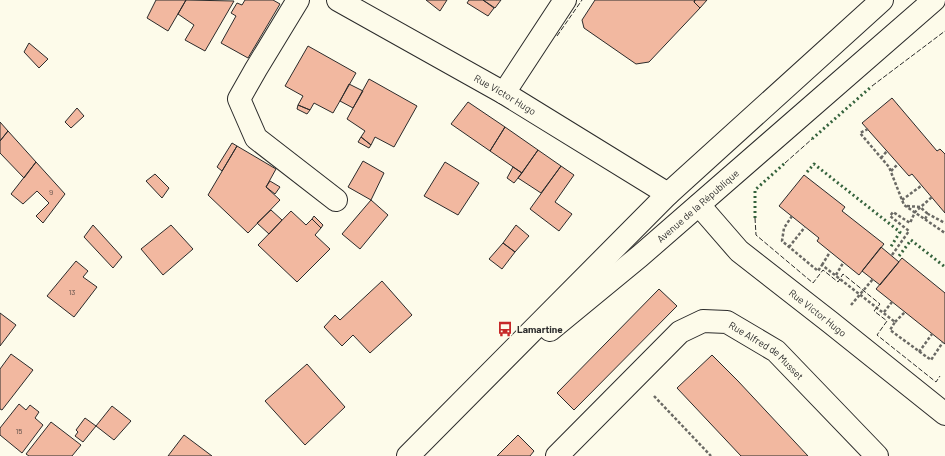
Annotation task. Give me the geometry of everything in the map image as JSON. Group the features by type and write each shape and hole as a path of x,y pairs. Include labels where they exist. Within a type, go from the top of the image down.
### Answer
{"main road":[{"path":"298,0 239,99 256,138 336,200"},
{"name":"Rue Victor Hugo","path":"338,0 504,93 668,194"},
{"path":"504,93 565,0"},
{"name":"Avenue de la République","path":"408,456 668,194 882,0"},
{"name":"Avenue de la République","path":"457,408 699,204 934,0"},
{"name":"Rue Victor Hugo","path":"699,204 739,251 945,414"},
{"name":"Rue Alfred de Musset","path":"557,456 680,332 703,321 727,322 776,351 877,456"}],"path":[{"path":"868,129 860,134 891,171 904,206 945,233"},
{"path":"881,158 887,151"},
{"path":"891,171 898,164"},
{"path":"902,200 921,186"},
{"path":"892,255 909,231 890,216 893,212 910,223 915,212 932,197"},
{"path":"904,206 920,207 928,214 945,223"},
{"path":"925,219 928,214"},
{"path":"792,216 784,228 782,241 818,271 830,252"},
{"path":"789,247 805,227"},
{"path":"836,275 843,263"},
{"path":"822,265 895,322"},
{"path":"835,326 872,279"},
{"path":"884,312 892,302"},
{"path":"905,312 895,322 890,330 931,360 943,342"},
{"path":"919,352 932,334"},
{"path":"635,377 711,456"}],"building":[{"path":"156,0 186,0 168,31 147,18"},
{"path":"186,0 234,1 205,51 185,40 194,25 178,14"},
{"path":"245,0 273,0 280,4 248,58 221,43 236,16 231,13 237,3 242,5"},
{"path":"426,0 447,0 440,11"},
{"path":"469,0 483,0 494,8 488,16 467,3"},
{"path":"483,0 501,0 495,8"},
{"path":"595,0 695,0 694,2 700,8 649,62 636,64 584,28 582,20"},
{"path":"695,0 707,0 700,8 694,2"},
{"path":"29,43 48,59 39,68 24,52"},
{"path":"308,46 356,73 333,113 314,103 310,110 298,105 303,96 285,86"},
{"path":"369,79 417,106 394,147 375,137 371,145 361,137 365,131 347,119"},
{"path":"349,84 363,91 353,108 340,101"},
{"path":"892,98 937,151 940,149 945,154 945,213 912,174 909,176 862,123"},
{"path":"468,102 505,127 490,151 451,124"},
{"path":"298,105 310,110 307,114 297,109"},
{"path":"77,108 84,116 71,128 65,122"},
{"path":"0,122 8,131 0,141"},
{"path":"505,127 538,150 522,173 490,151"},
{"path":"8,131 36,162 24,178 0,153 0,141"},
{"path":"361,137 371,145 369,148 358,142"},
{"path":"232,143 237,146 222,171 217,167"},
{"path":"237,146 276,169 266,187 280,200 248,233 208,195"},
{"path":"538,150 561,166 541,193 518,178"},
{"path":"363,161 384,173 371,200 348,187"},
{"path":"36,162 65,194 43,223 36,216 49,203 37,191 23,204 11,194"},
{"path":"445,162 479,183 458,215 424,196"},
{"path":"561,166 574,175 555,202 572,214 559,231 530,209"},
{"path":"513,167 522,173 514,183 507,178"},
{"path":"155,174 169,188 162,198 146,181"},
{"path":"804,175 845,207 842,211 884,244 859,275 817,241 819,238 779,206"},
{"path":"270,181 280,187 275,194 266,187"},
{"path":"371,200 388,215 360,249 342,234"},
{"path":"271,210 282,220 269,234 257,223"},
{"path":"291,211 306,225 312,219 321,228 315,235 330,249 297,282 258,245"},
{"path":"314,216 323,225 321,228 312,219"},
{"path":"93,225 122,257 113,268 84,237"},
{"path":"171,225 193,249 163,275 141,249"},
{"path":"516,225 529,236 515,252 503,243"},
{"path":"503,243 515,252 502,269 489,259"},
{"path":"881,247 899,262 880,285 862,271"},
{"path":"902,258 945,293 945,344 876,289"},
{"path":"76,261 88,271 83,277 97,287 74,317 47,296"},
{"path":"382,281 412,315 370,353 353,335 342,346 324,327 335,315 340,320"},
{"path":"659,289 677,306 574,410 557,393"},
{"path":"0,313 16,325 0,346"},
{"path":"11,354 33,370 2,410 0,409 0,369"},
{"path":"712,355 808,456 741,456 677,388"},
{"path":"307,364 345,407 305,445 265,401"},
{"path":"19,404 26,410 30,405 39,412 35,418 43,425 22,453 0,435 0,428"},
{"path":"112,406 131,421 114,440 96,426"},
{"path":"85,418 96,426 83,442 75,436 78,432 76,430"},
{"path":"51,422 81,445 72,456 29,456 26,454"},
{"path":"184,435 212,456 168,456"},
{"path":"518,435 534,451 530,456 497,456"}],"hedge":[{"path":"812,139 872,86"},
{"path":"755,218 755,190 785,163"},
{"path":"807,172 814,164 900,232 890,248"},
{"path":"899,256 911,240 945,267"}],"fence":[{"path":"557,36 582,0"},
{"path":"872,86 945,31"},
{"path":"785,163 812,139"},
{"path":"755,218 756,235 813,283 823,270 838,282 843,274 880,304 874,311 887,321 877,335 936,382 940,376"}],"place":[{"name":"Lamartine","path":"505,329"}]}
